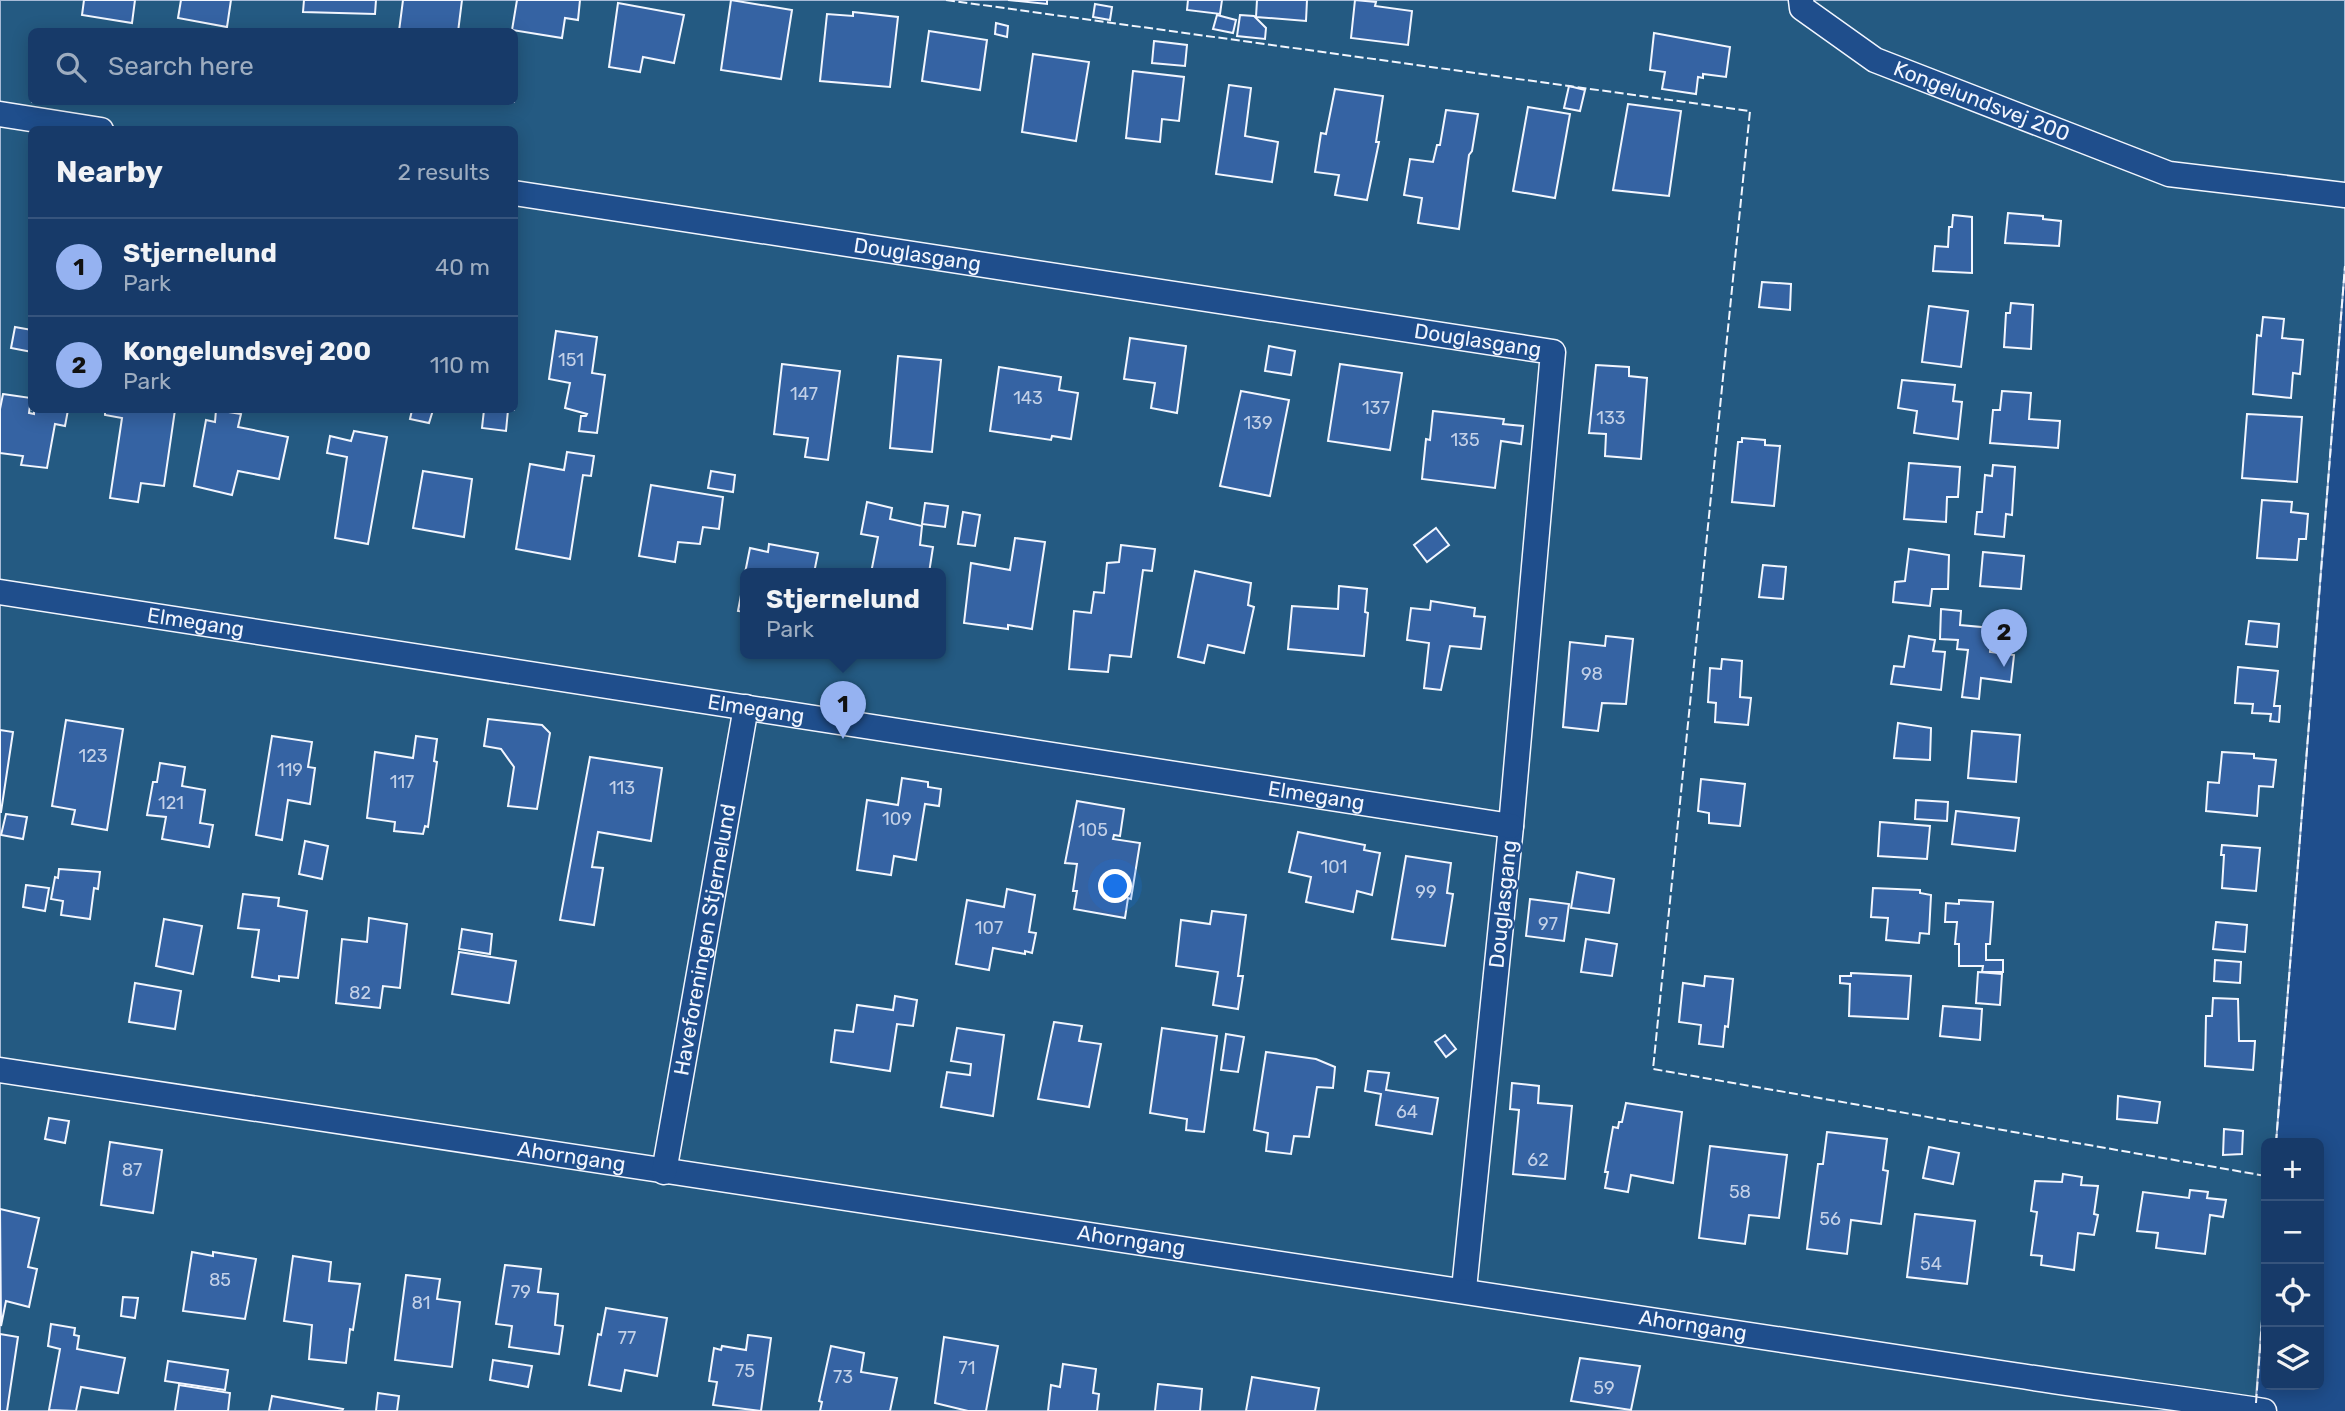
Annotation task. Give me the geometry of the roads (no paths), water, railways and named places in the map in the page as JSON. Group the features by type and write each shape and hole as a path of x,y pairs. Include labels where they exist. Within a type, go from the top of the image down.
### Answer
{"lane":[{"name":"Kongelundsvej 200","path":"1801,0 1802,8 1875,60 2169,174 2345,195"},
{"path":"0,114 76,126"},
{"name":"Douglasgang","path":"518,194 1553,352 1511,826 1464,1289"},
{"name":"Elmegang","path":"0,592 1511,826"},
{"name":"Haveforeningen Stjernelund","path":"664,1172 746,707"},
{"name":"Ahorngang","path":"0,1070 664,1172 1464,1289 2115,1401 2264,1411"}],"place":[{"name":"Kongelundsvej 200","path":"2004,667"},
{"name":"Stjernelund","path":"843,739"}]}
